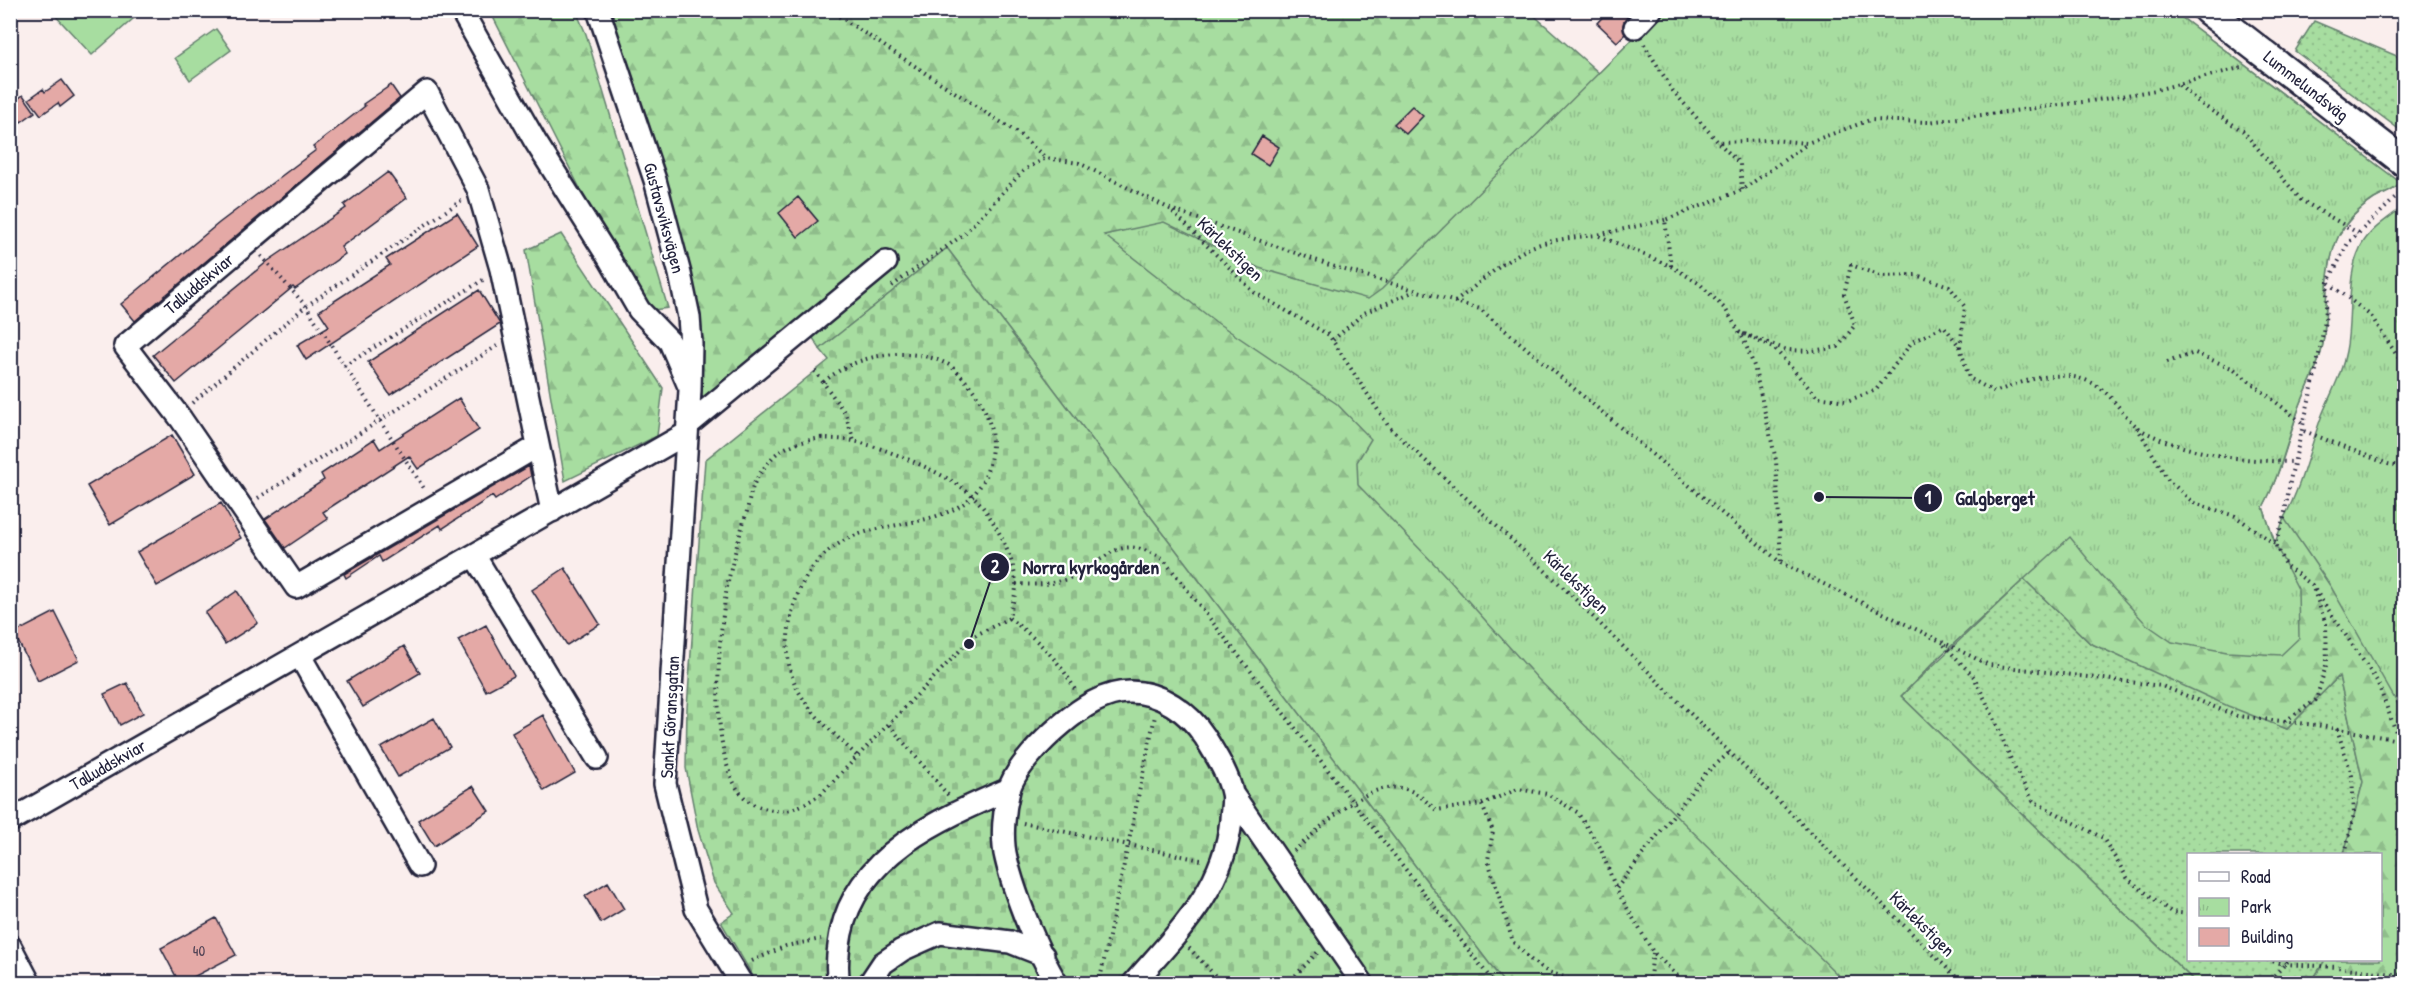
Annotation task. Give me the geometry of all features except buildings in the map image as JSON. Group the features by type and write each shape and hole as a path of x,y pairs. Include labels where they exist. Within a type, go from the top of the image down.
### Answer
{"main road":[{"name":"Lummelundsväg","path":"2207,10 2404,162"}],"street":[{"path":"461,10 535,141 639,310 670,342 690,390"},
{"name":"Gustavsviksvägen","path":"598,10 655,180 680,274 692,344 688,429"},
{"path":"1635,27 1652,10"},
{"name":"Talluddskviar","path":"538,446 296,587 177,415 126,346 427,93 478,189 501,269 552,511"},
{"name":"Talluddskviar","path":"10,821 552,511 688,429 886,262"},
{"name":"Sankt Göransgatan","path":"688,429 665,784 696,909 738,977"},
{"path":"474,555 597,758"},
{"path":"300,656 420,866"},
{"path":"1057,984 1042,955 1019,899 1005,856 1005,820 1009,789 1019,771 1045,738 1083,707 1108,696 1130,692 1159,698 1178,708 1200,730 1219,759 1233,795 1363,984"},
{"path":"839,984 838,947 845,915 860,888 884,858 913,837 961,810 1009,789"},
{"path":"1132,984 1176,935 1207,894 1222,864 1230,829 1233,795"},
{"path":"869,984 883,963 902,950 940,933 1010,942 1042,955"},
{"path":"10,946 30,984"}],"path":[{"path":"830,10 1019,134 1046,158 1079,163 1170,209 1335,267 1480,309 1781,562 1989,665 2162,686 2237,716 2286,721 2399,740"},
{"path":"1635,27 1673,91 1740,164 1742,190"},
{"path":"1455,302 1517,256 1535,246 1560,239 1598,235 1665,220 1742,190 1808,143 1870,120 1928,122 2098,100 2178,84 2245,67"},
{"path":"2178,84 2200,104 2243,130 2301,200 2359,233"},
{"path":"1718,142 1773,140 1808,143"},
{"path":"886,290 963,235 1024,170 1046,158"},
{"path":"177,415 306,306 478,189"},
{"path":"2275,544 2284,518 2305,424 2325,321 2328,282 2348,243 2404,190"},
{"name":"Kärlekstigen","path":"1170,209 1256,293 1329,335 1389,427 1564,588 1963,984"},
{"path":"1665,220 1671,266"},
{"path":"1598,235 1671,266 1700,284 1726,310 1739,332 1754,366 1776,460 1781,562"},
{"path":"249,243 306,306 435,506"},
{"path":"1739,332 1787,350 1812,351 1838,347 1855,325 1844,294 1851,265 1881,276 1916,275 1949,286 1965,308 1960,347"},
{"path":"344,366 501,269"},
{"path":"2328,282 2371,316 2404,366"},
{"path":"1333,340 1364,313 1415,290"},
{"path":"1739,332 1775,349 1817,397 1847,401 1876,390 1912,342 1944,326 1960,347 1969,378 1995,392 2028,378 2055,375 2084,380 2104,391 2135,425 2168,480 2193,503 2235,516 2275,544 2285,565 2312,585 2377,681 2399,740 2404,746"},
{"path":"242,508 515,334"},
{"path":"2167,362 2195,353 2234,369 2305,424"},
{"path":"824,382 833,374 871,357 923,356 949,364 974,389 985,408 993,436 988,470 974,497 917,523 870,532 847,540 817,561 803,580 793,606 787,635 789,664 798,694 816,716 857,756"},
{"path":"815,371 844,413 854,441"},
{"path":"2135,425 2186,448 2264,461 2295,462"},
{"path":"2303,431 2388,464 2404,467"},
{"path":"821,438 854,441 893,454 953,482 974,497 998,530 1012,564 1016,584 1009,618 974,636 819,795 798,808 783,811 767,810 753,805 742,796 732,781 718,720 718,674 728,584 755,481 773,456 798,442 821,438"},
{"path":"1016,584 1047,585 1070,578 1110,552 1132,546 1148,549 1164,560 1495,984"},
{"path":"2286,721 2316,700 2327,662 2326,624 2312,585"},
{"path":"1009,618 1036,638 1070,681 1083,707"},
{"path":"1942,643 1974,677 2014,767 2033,801 2103,838 2128,879 2172,912 2187,914"},
{"path":"1099,984 1159,698"},
{"path":"889,725 961,810"},
{"path":"2337,729 2352,776 2354,814 2345,853"},
{"path":"1616,889 1705,774 1730,752"},
{"path":"1280,863 1352,802 1390,788 1402,788 1421,796 1436,810 1482,804 1518,789 1547,794 1577,812 1600,847 1616,889 1653,952 1686,984"},
{"path":"1482,804 1493,831 1488,860 1513,942 1532,961 1548,972 1568,978 1573,984"},
{"path":"1005,820 1222,864"},
{"path":"1176,935 1223,984"},
{"path":"1287,984 1332,938"},
{"path":"738,977 786,946 822,939 838,947"},
{"path":"1648,984 1653,952"},
{"path":"2271,961 2401,975 2403,984"},
{"path":"2266,984 2288,961"}],"green space":[{"path":"51,11 142,11 92,55"},
{"path":"490,11 576,11 586,34 668,308 645,311 632,291"},
{"path":"605,11 1529,11 1599,73 1661,11 2173,11 2401,183 2359,210 2339,235 2328,274 2321,352 2299,408 2279,470 2263,507 2275,543 2284,518 2296,496 2404,529 2404,983 2311,983 2324,961 2382,961 2382,853 2344,853 2363,782 2339,676 2287,729 2228,706 2090,643 2024,579 1937,659 1901,696 2196,983 1504,983 947,248 820,349 804,324 717,402 702,398 703,338"},
{"path":"1661,11 2173,11 2401,183 2359,210 2339,235 2328,274 2321,352 2274,483 2263,507 2275,544 2298,589 2299,638 2281,655 2227,652 2172,642 2146,624 2070,537 1937,659 1901,696 2196,983 1846,983 1538,679 1442,572 1358,485 1357,462 1371,439 1337,404 1216,322 1104,235 1164,222 1259,268 1368,299 1382,289"},
{"path":"2314,21 2404,59 2404,133 2295,51"},
{"path":"216,29 231,50 190,80 175,58"},
{"path":"2404,206 2404,715 2331,587 2284,518 2296,493 2322,415 2344,359 2348,338 2351,284 2356,258 2369,234"},
{"path":"561,234 663,388 657,436 565,481 526,250"},
{"path":"947,248 1504,983 757,983 721,922 734,913 714,883 698,830 686,768 687,708 705,460 829,360 820,349"},
{"path":"2024,579 2090,643 2287,729 2339,676 2363,782 2344,853 2187,853 2187,961 2324,961 2311,983 2196,983 1901,696"}],"place":[{"name":"Galgberget","path":"1819,497"},
{"name":"Norra kyrkogården","path":"969,644"}]}
